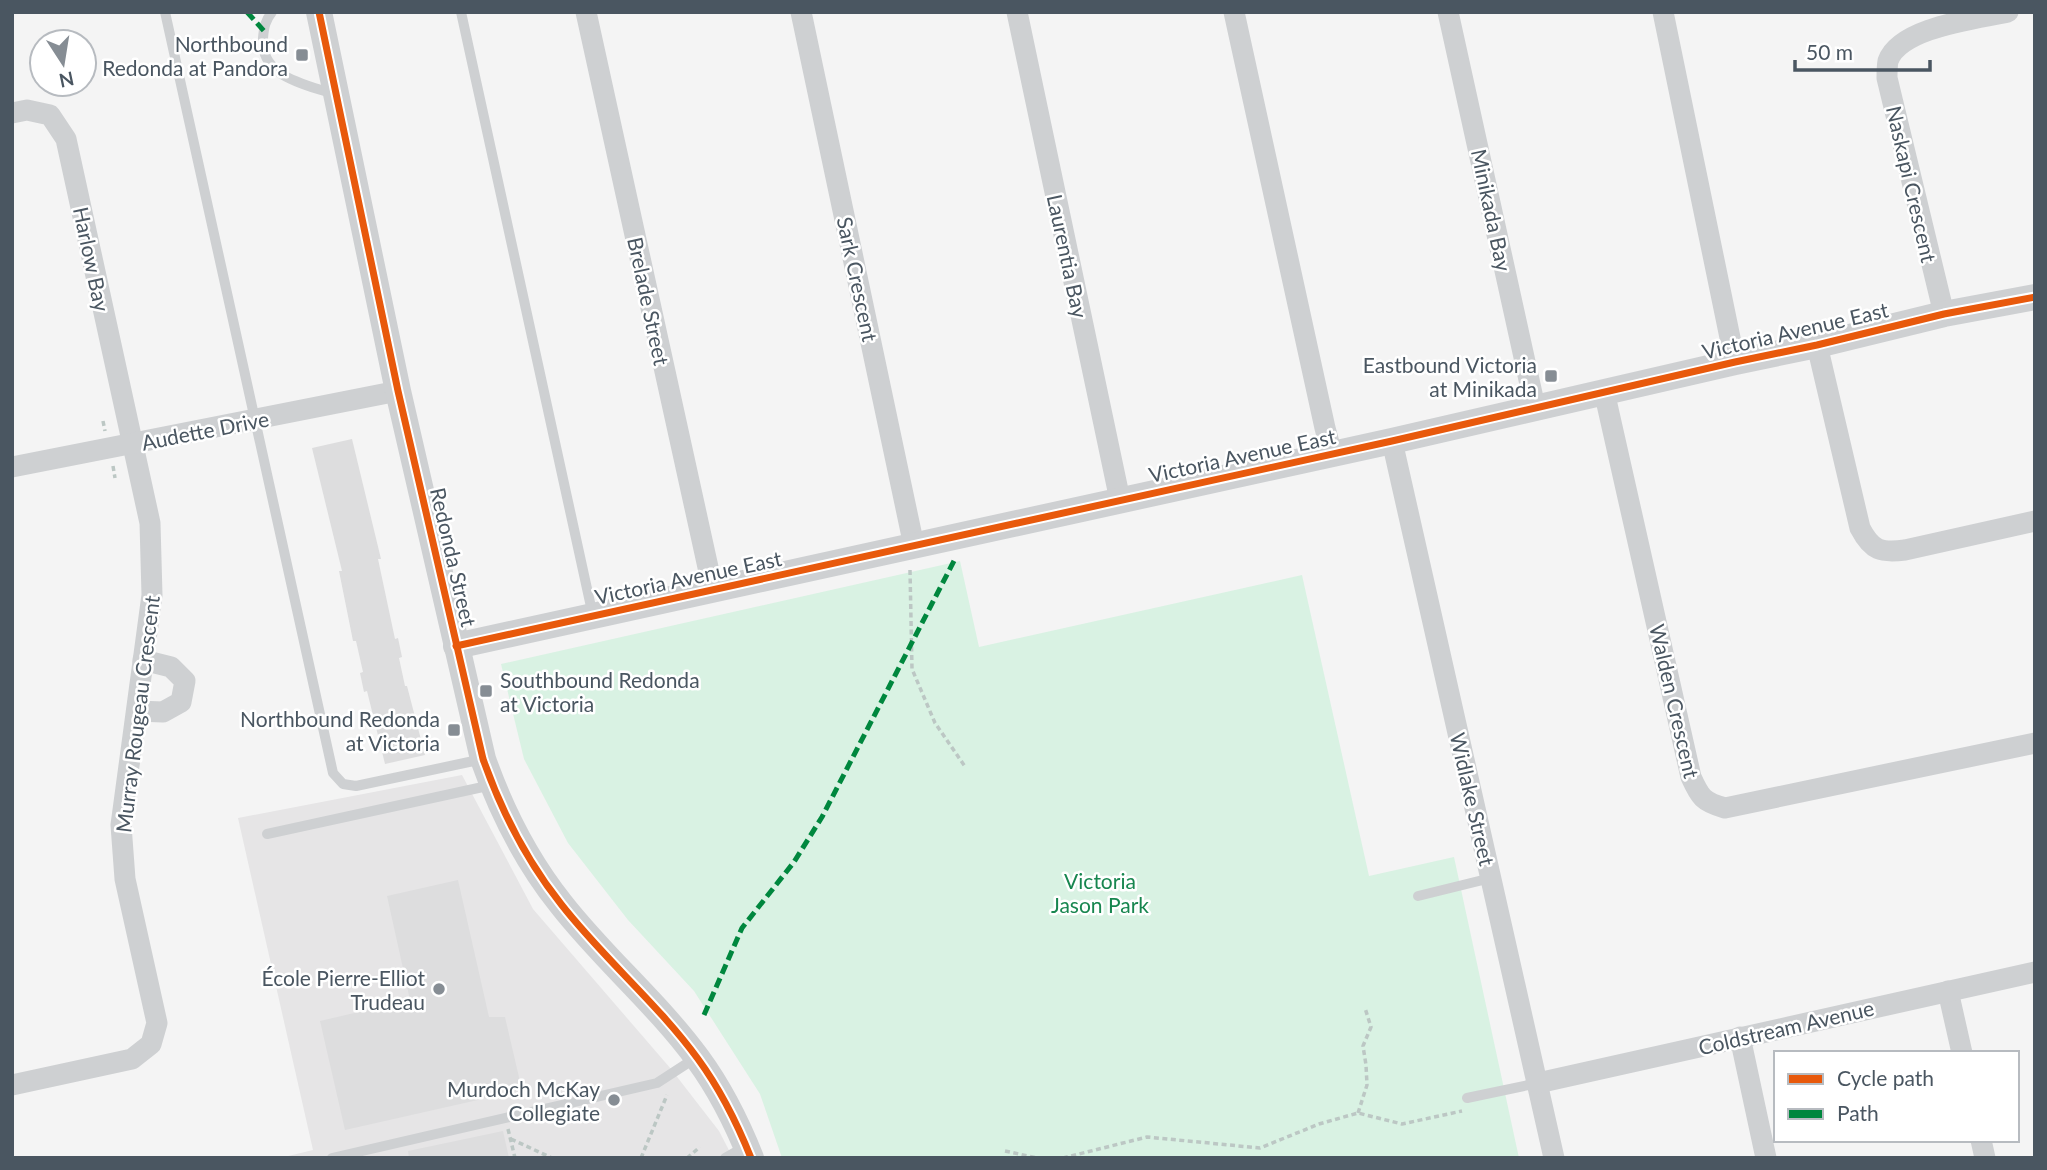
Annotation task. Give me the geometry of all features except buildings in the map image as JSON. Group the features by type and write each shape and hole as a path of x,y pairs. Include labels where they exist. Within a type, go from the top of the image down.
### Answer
{"street":[{"name":"Redonda Street","path":"319,12 398,391 456,646 483,759 492,785 520,844 562,905 697,1057 718,1091 740,1154"},
{"name":"Brelade Street","path":"586,12 713,590"},
{"name":"Sark Crescent","path":"801,12 912,558"},
{"name":"Laurentia Bay","path":"1017,12 1120,500"},
{"path":"1234,12 1332,454"},
{"name":"Minikada Bay","path":"1448,12 1535,407"},
{"path":"1663,12 1735,362"},
{"name":"Naskapi Crescent","path":"1944,314 1887,78 1888,61 1896,48 1926,31 2008,12"},
{"name":"Harlow Bay","path":"12,113 27,110 51,115 66,139 133,444"},
{"name":"Victoria Avenue East","path":"456,646 713,590 912,558 1120,500 1392,441 1944,314 2035,297"},
{"path":"1817,345 1860,528 1867,542 1884,552 1894,551 2035,521"},
{"name":"Audette Drive","path":"12,467 398,391"},
{"name":"Walden Crescent","path":"1604,391 1691,777 1698,793 1709,804 1725,807 2035,743"},
{"name":"Widlake Street","path":"1392,441 1554,1158"},
{"name":"Murray Rougeau Crescent","path":"12,1085 132,1059 151,1044 157,1023 125,879 121,825 152,594 150,523 133,444"},
{"path":"136,711 163,712 181,702 185,681 171,667 143,660"},
{"name":"Coldstream Avenue","path":"1538,1083 2035,972"},
{"path":"1948,991 1962,1051"},
{"path":"1740,1037 1766,1158"}],"lane":[{"path":"165,12 333,773 342,785 356,786 483,759"},
{"path":"272,12 265,20 263,42 268,62 280,75 336,95"},
{"path":"461,12 593,616"},
{"path":"267,834 492,785"},
{"path":"1418,896 1491,878"},
{"path":"332,1158 657,1083 697,1057"},
{"path":"1467,1098 1538,1083"}],"path":[{"path":"912,558 912,669 935,723 966,768"},
{"path":"1358,1112 1367,1086 1363,1046 1371,1027 1365,1008"},
{"path":"641,1158 669,1089"},
{"path":"1063,1158 1147,1137 1260,1148 1358,1112 1402,1124 1462,1111"},
{"path":"504,1119 515,1158"},
{"path":"511,1139 552,1158"},
{"path":"687,1158 700,1147"},
{"path":"1004,1151 1037,1158"}],"shaded area":[{"name":"École Pierre-Elliot Trudeau","path":"462,775 533,909 671,1069 719,1131 733,1158 280,1158 313,1150 238,818"}],"green space":[{"name":"Victoria Jason Park","path":"960,561 979,647 1302,575 1369,876 1454,857 1519,1158 782,1158 760,1094 694,991 628,920 568,843 524,759 501,664"}],"marked path":[{"path":"247,12 264,31"},
{"path":"704,1015 742,928 794,862 822,817 955,559"}],"cycle path":[{"path":"319,12 398,391 483,759 490,778 506,816 548,887 577,924 665,1019 698,1059 728,1107 751,1158"},
{"path":"456,646 1392,441 1944,314 2035,297"}],"place":[{"name":"Northbound Redonda at Pandora","path":"302,55"},
{"name":"Eastbound Victoria at Minikada","path":"1551,376"},
{"name":"Southbound Redonda at Victoria","path":"486,691"},
{"name":"Northbound Redonda at Victoria","path":"454,730"},
{"name":"École Pierre-Elliot Trudeau","path":"439,989"},
{"name":"Murdoch McKay Collegiate","path":"614,1100"}]}
